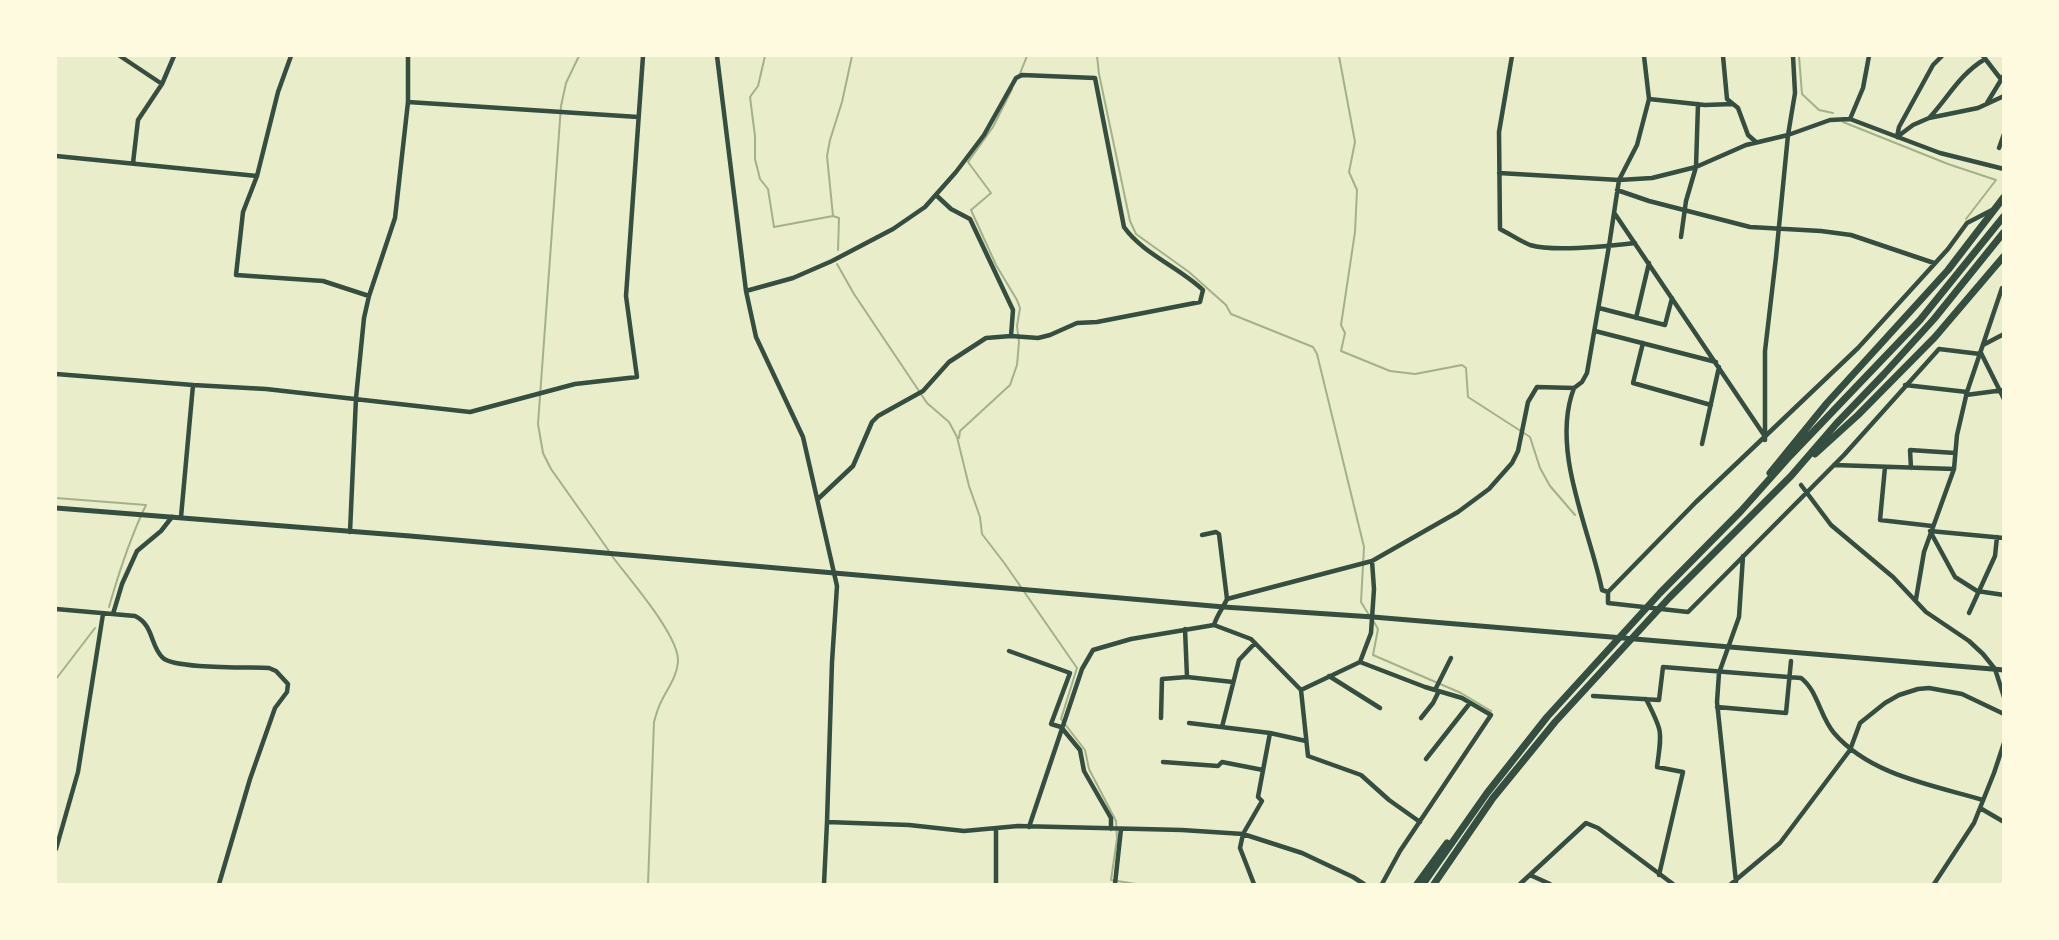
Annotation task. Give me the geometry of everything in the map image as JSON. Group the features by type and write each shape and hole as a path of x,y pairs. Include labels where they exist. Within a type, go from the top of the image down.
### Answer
{"highway":[{"path":"1741,511 1786,451 1948,270 2004,197"},
{"path":"1423,885 1462,827 1547,717 1660,592 1741,511 1920,320 2004,216"},
{"path":"1791,476 1934,319 2004,232"},
{"path":"1434,885 1493,798 1555,722 1669,598 1935,337 2004,256"},
{"path":"1417,885 1439,852 1462,827"}],"street":[{"path":"120,56 129,58 162,84"},
{"path":"134,163 138,120 162,84 174,56"},
{"path":"291,56 278,92 257,176 243,212 236,275 323,281 369,296"},
{"path":"350,532 356,398 364,318 395,218 408,102 408,56"},
{"path":"56,374 266,389 470,412 574,384 637,377 626,296 643,56"},
{"path":"717,56 746,291 756,337 803,437 837,586 824,885"},
{"path":"1512,56 1499,132 1500,229 1530,244 1545,247 1609,246 1635,243"},
{"path":"1608,592 1602,590 1595,557 1586,536 1574,487 1568,442 1568,417 1574,388 1587,373 1619,180 1637,145 1649,99 1644,56"},
{"path":"1723,56 1727,99 1738,108 1748,135 1756,142"},
{"path":"1765,438 1765,351 1788,135 1795,93 1793,56"},
{"path":"1850,119 1863,88 1869,56"},
{"path":"1897,137 1933,65 1942,56"},
{"path":"1929,118 1959,80 1984,57 2002,76 1987,103"},
{"path":"746,291 793,278 832,261 893,229 919,212 936,195 984,135 1016,78 1022,75 1095,78 1124,227 1132,239 1190,278 1203,290 1200,302 1097,322 1077,323 1038,338 1012,336 986,338 949,362 921,392 878,416 872,422 853,466 818,499"},
{"path":"1897,137 1913,125 1929,118 1978,108 2004,96"},
{"path":"1649,99 1698,104 1733,104"},
{"path":"408,102 638,117"},
{"path":"1681,237 1685,209 1696,167 1698,104"},
{"path":"1499,173 1619,180 1652,178 1696,167 1756,142 1788,135 1830,120 1850,119 1940,153 2004,169"},
{"path":"1999,148 2004,134"},
{"path":"56,156 257,176"},
{"path":"1617,190 1649,201 1750,227 1851,235 1935,263"},
{"path":"936,195 951,209 970,219 1013,310 1012,336"},
{"path":"1980,353 1939,349 1833,465 1688,612 1608,603 1608,592 1858,348 1935,263 1967,223 1996,208"},
{"path":"1615,213 1718,364 1765,438"},
{"path":"1636,318 1649,263"},
{"path":"1916,599 1924,552 1931,528 1954,469 1957,435 1966,394 1993,309 2003,288"},
{"path":"1599,308 1665,325 1672,298"},
{"path":"1595,331 1718,364"},
{"path":"1983,345 2004,334"},
{"path":"1643,343 1633,383 1711,405"},
{"path":"1980,353 2002,391 2004,399"},
{"path":"1702,444 1718,364"},
{"path":"181,518 193,385"},
{"path":"1905,385 1966,394 2002,391"},
{"path":"1227,599 1285,582 1370,562 1458,512 1489,489 1512,463 1518,452 1528,402 1537,387 1574,388"},
{"path":"1911,468 1910,450 1955,453"},
{"path":"1833,465 1954,469"},
{"path":"1884,467 1880,520 2004,538"},
{"path":"1801,485 1831,525 1916,599 1926,612 1969,641 1995,669 2004,697"},
{"path":"56,508 1224,608 1373,617 2004,670"},
{"path":"113,614 122,584 137,550 161,531 172,517"},
{"path":"1931,528 1955,577 1977,591 2004,595"},
{"path":"1202,535 1216,532 1219,534 1227,599 1214,625"},
{"path":"1969,613 1977,591 1995,556 1997,537"},
{"path":"1735,884 1717,707 1719,673 1739,617 1743,556"},
{"path":"1301,690 1359,662 1372,628 1374,589 1370,562"},
{"path":"56,609 135,616 144,620 161,656 168,662 269,668 276,671 288,684 287,692 275,708 250,779 219,885"},
{"path":"56,849 78,772 103,614"},
{"path":"1029,827 1065,716 1082,669 1093,650 1126,640 1214,625 1251,639 1301,690 1308,756 1361,776 1420,822"},
{"path":"1185,629 1187,677"},
{"path":"1222,727 1239,660 1255,643"},
{"path":"1009,651 1070,673 1051,724 1061,728 1080,750 1084,771 1111,818 1111,829"},
{"path":"1421,717 1433,703 1451,658"},
{"path":"1717,707 1786,713 1791,661"},
{"path":"1359,662 1462,698 1491,715 1420,822 1382,885"},
{"path":"1593,696 1659,700 1663,667 1801,678 1809,684 1832,731 1850,750 1900,776 1983,800"},
{"path":"1329,676 1380,708"},
{"path":"1161,718 1162,679 1187,677 1233,682"},
{"path":"1735,884 1780,843 1850,750 1860,723 1885,703 1899,695 1918,689 1937,689 1962,694 2004,714"},
{"path":"1646,699 1660,726 1662,735 1657,767 1683,772 1659,875"},
{"path":"1426,759 1470,703"},
{"path":"1189,723 1270,733 1306,741"},
{"path":"1254,885 1240,849 1244,834 1262,801 1258,796 1270,733"},
{"path":"1934,885 1974,824 2004,742"},
{"path":"1163,762 1218,766 1222,762 1263,771"},
{"path":"1980,808 2004,822"},
{"path":"827,822 909,825 964,831 1029,827 1182,830 1244,834 1302,853 1353,877 1364,885"},
{"path":"1520,885 1586,823 1598,828 1673,885"},
{"path":"996,829 996,885"},
{"path":"1115,885 1120,830"},
{"path":"1530,875 1550,885"}],"waterway":[{"path":"579,56 566,83 561,106 538,424 543,453 551,469 609,551"},
{"path":"765,56 758,86 750,97 755,136 755,159 760,179 768,189 774,227 833,216 839,218 838,250"},
{"path":"833,216 827,156 852,56"},
{"path":"1019,76 1027,56"},
{"path":"1097,56 1130,221 1136,234 1189,272 1226,305 1231,314 1313,347 1317,354 1364,547 1361,602 1369,615"},
{"path":"1339,56 1355,142 1349,172 1357,190 1355,232 1341,325 1345,333 1341,351 1390,371 1415,374 1462,365 1466,368 1468,397 1530,437 1540,468 1550,486 1575,515"},
{"path":"1799,56 1802,94 1819,110 1833,113"},
{"path":"959,438 960,431 1010,385 1017,365 1019,342 1017,326 1020,308 996,265 971,210 991,193 968,162 993,127 1012,89"},
{"path":"1843,122 1948,164 1996,180 1966,219"},
{"path":"837,264 854,294 927,403 949,422 957,437 969,486 980,517 982,534 1077,668 1061,719 1085,750 1089,769 1116,821 1117,839 1111,880 1136,884"},
{"path":"56,498 146,505 125,555 109,607"},
{"path":"612,556 662,623 671,638 678,662 674,677 659,705 654,722 648,884"},
{"path":"1374,622 1378,629 1373,655 1461,693 1491,711"},
{"path":"56,679 95,628"}]}
